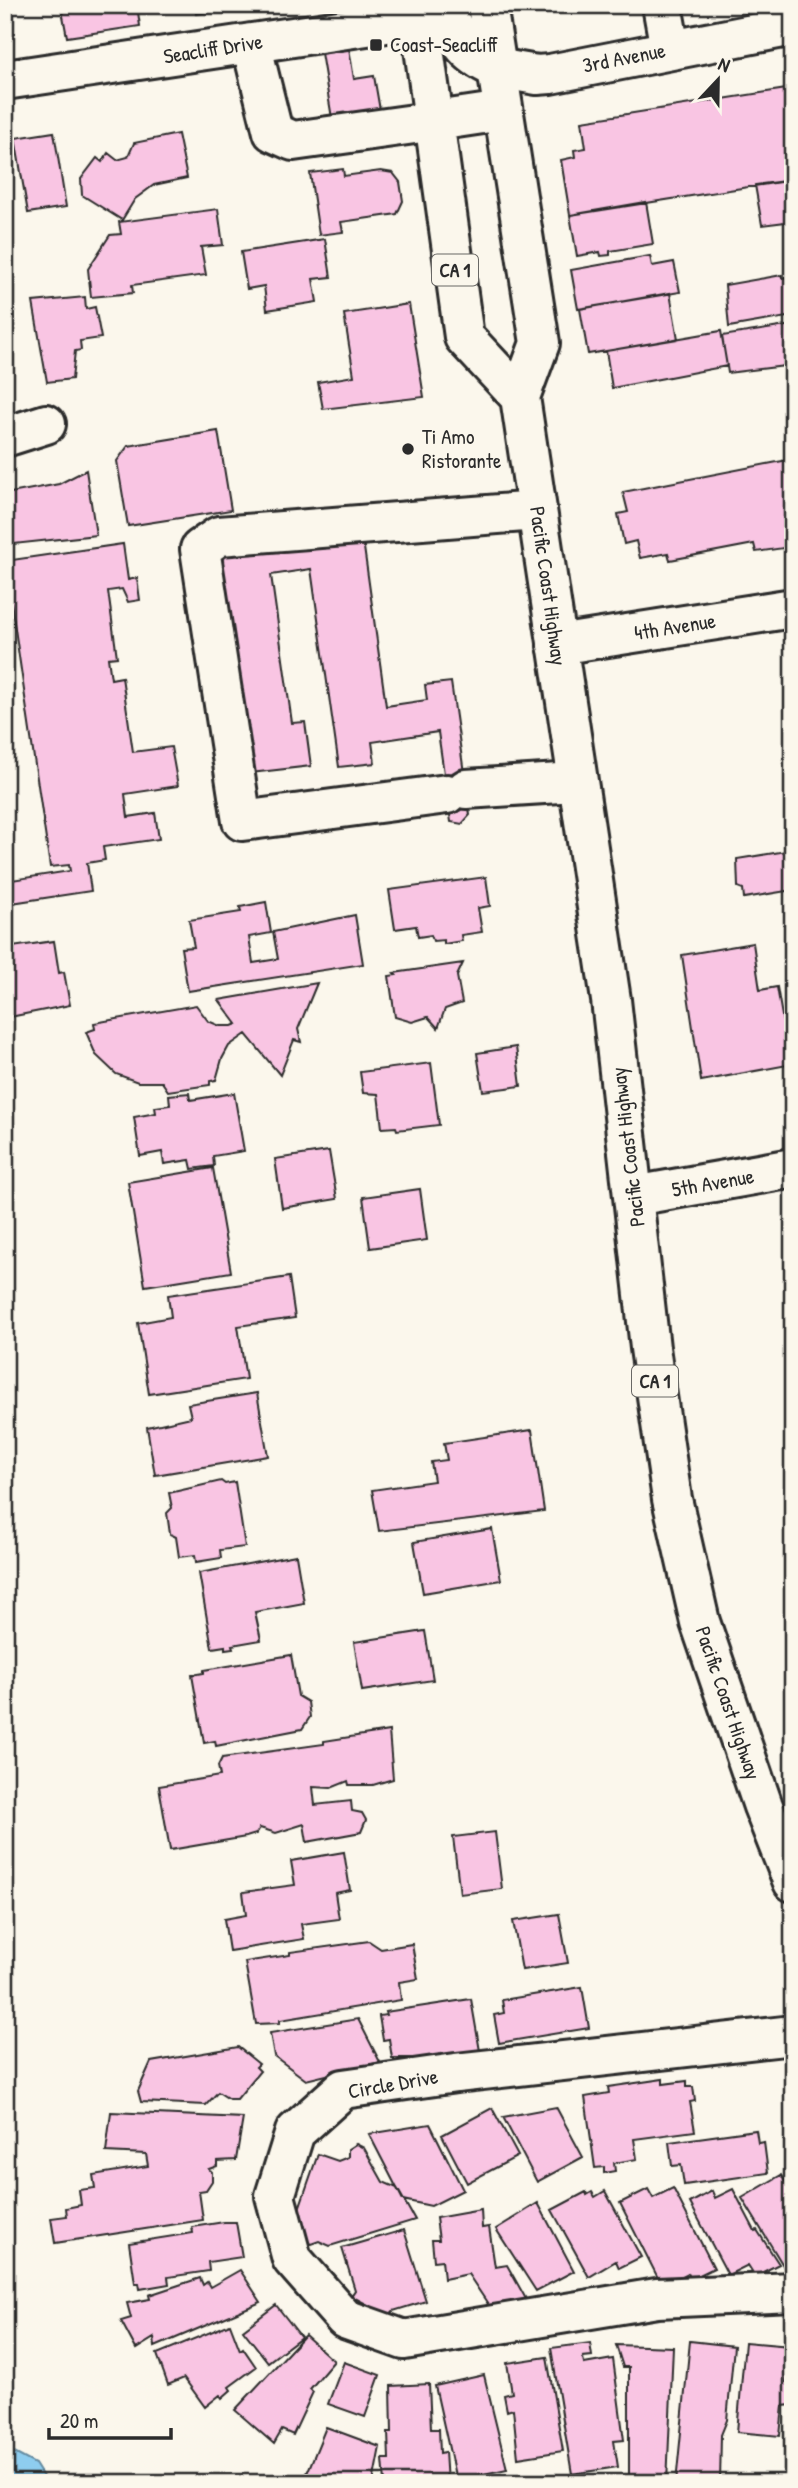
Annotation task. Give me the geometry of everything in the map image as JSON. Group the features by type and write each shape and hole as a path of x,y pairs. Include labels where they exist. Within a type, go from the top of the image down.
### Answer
{"main road":[{"name":"Pacific Coast Highway","path":"487,5 540,343 520,397 611,1000 650,1348 672,1499 700,1622 763,1806 793,1882"},
{"path":"662,5 670,49"},
{"path":"427,10 474,58 496,68"},
{"name":"Seacliff Drive","path":"5,80 251,43 427,10"},
{"name":"CA 1","path":"427,10 436,121 464,337 520,397"},
{"name":"3rd Avenue","path":"496,68 537,75 793,26"},
{"path":"251,43 273,132 292,141 503,111"},
{"path":"5,437 46,424"},
{"path":"537,512 219,536 200,549 218,682 242,821 456,792 576,782"},
{"name":"4th Avenue","path":"557,645 793,608"},
{"name":"5th Avenue","path":"634,1196 793,1168"},
{"name":"Circle Drive","path":"793,2035 456,2073 343,2089 295,2132 275,2196 292,2259 345,2319 404,2340 657,2298 793,2292"}],"water":[{"path":"5,2448 35,2464 47,2483 5,2483"}],"building":[{"path":"61,5 137,5 140,26 67,37"},
{"path":"194,5 232,5 232,9 196,14"},
{"path":"349,48 354,79 374,76 381,116 333,124 321,53"},
{"path":"793,88 793,180 570,215 561,160 575,157 574,150 586,148 582,121"},
{"path":"54,132 66,207 28,213 15,138"},
{"path":"178,134 187,178 154,185 135,199 122,220 82,195 81,179 97,158 102,162 108,153 117,160 128,157 134,143"},
{"path":"343,169 344,176 381,171 393,173 400,182 403,201 397,214 341,222 343,232 319,235 310,173"},
{"path":"793,180 793,221 762,225 755,185"},
{"path":"646,202 653,244 610,251 610,255 601,256 600,252 577,256 570,215"},
{"path":"218,209 223,245 201,247 206,275 132,285 133,293 91,297 88,269 110,235 121,234 119,222"},
{"path":"325,239 331,277 313,279 317,302 267,310 264,286 247,289 241,252"},
{"path":"650,256 652,266 674,262 680,292 578,309 571,270"},
{"path":"782,275 782,278 793,276 793,316 729,327 725,285"},
{"path":"670,293 678,339 588,354 580,309"},
{"path":"85,297 86,309 95,307 101,338 80,341 81,350 75,351 72,379 47,382 33,302"},
{"path":"409,304 424,397 323,409 318,382 354,376 344,314"},
{"path":"793,325 793,365 728,373 722,336"},
{"path":"721,331 727,366 612,388 606,351"},
{"path":"218,431 231,510 128,526 117,461 128,446"},
{"path":"793,459 791,547 756,552 754,544 670,560 668,553 640,558 636,541 624,544 618,514 628,512 623,492"},
{"path":"86,470 96,535 5,545 5,494 59,484"},
{"path":"362,533 386,706 427,700 425,685 451,682 470,815 462,824 451,822 438,732 372,742 375,763 339,767 311,569 271,575 292,723 305,722 311,766 242,774 211,554"},
{"path":"123,544 128,580 137,578 140,600 128,602 122,589 108,591 117,657 108,658 111,679 122,677 133,752 171,747 178,786 125,794 128,817 155,813 159,839 103,847 105,860 87,863 91,891 5,904 5,881 70,871 69,865 50,867 5,561"},
{"path":"793,850 793,890 744,898 743,889 738,887 737,859"},
{"path":"486,877 490,906 478,908 482,932 461,935 462,941 444,944 444,940 433,941 431,935 418,937 416,926 395,929 389,890"},
{"path":"266,902 271,933 249,937 253,963 278,959 273,932 355,915 363,964 188,991 181,948 194,947 189,920 241,912 240,907"},
{"path":"54,941 59,973 64,972 70,1005 5,1018 5,948"},
{"path":"753,943 760,990 777,987 788,1051 792,1051 793,1064 701,1081 682,955"},
{"path":"463,963 457,976 462,1003 445,1009 438,1028 428,1017 412,1022 395,1017 389,976"},
{"path":"317,983 298,1029 301,1042 294,1040 280,1075 246,1034 229,1046 216,1080 210,1081 210,1085 168,1091 162,1082 138,1082 116,1074 96,1055 86,1032 95,1029 94,1023 196,1005 208,1021 220,1026 232,1026 237,1024 219,1000"},
{"path":"516,1047 521,1086 483,1091 477,1053"},
{"path":"431,1063 439,1125 397,1130 396,1127 382,1128 378,1094 363,1093 360,1072"},
{"path":"189,1093 190,1100 234,1093 244,1151 213,1156 214,1166 192,1169 190,1160 164,1164 162,1152 140,1156 134,1117 156,1113 155,1107 170,1105 169,1095"},
{"path":"329,1151 337,1199 282,1208 275,1159"},
{"path":"213,1168 231,1272 145,1286 128,1182"},
{"path":"420,1189 427,1240 370,1248 363,1197"},
{"path":"289,1277 295,1318 238,1326 246,1379 149,1394 138,1323 171,1317 168,1295"},
{"path":"257,1393 268,1456 155,1475 147,1427 191,1417 188,1404"},
{"path":"532,1430 544,1511 379,1531 372,1490 434,1481 431,1462 447,1460 444,1443"},
{"path":"221,1481 225,1484 235,1482 245,1547 220,1550 221,1558 196,1562 195,1555 179,1557 176,1537 170,1534 167,1513 172,1508 169,1493"},
{"path":"492,1529 501,1580 423,1593 414,1542"},
{"path":"296,1555 304,1603 255,1612 261,1640 232,1645 233,1648 212,1648 199,1573"},
{"path":"425,1631 433,1680 362,1691 354,1642"},
{"path":"291,1655 298,1696 308,1702 310,1717 302,1729 216,1746 215,1741 204,1743 192,1675 204,1673 204,1670"},
{"path":"389,1731 393,1779 373,1785 349,1785 348,1781 331,1788 313,1787 315,1805 351,1801 352,1811 362,1813 366,1820 361,1832 307,1842 304,1824 276,1833 260,1828 256,1834 246,1837 170,1850 159,1786 220,1776 218,1766 222,1758 324,1744 324,1741"},
{"path":"495,1832 502,1889 460,1894 453,1837"},
{"path":"344,1852 350,1890 335,1893 339,1919 301,1924 304,1939 229,1951 224,1919 246,1915 243,1892 295,1885 291,1861"},
{"path":"559,1914 568,1963 522,1970 513,1921"},
{"path":"369,1941 381,1949 412,1944 418,1979 399,1982 401,2000 280,2020 280,2023 256,2024 245,1962 290,1955 290,1952"},
{"path":"582,1987 589,2028 499,2043 494,2015 504,2013 502,2000"},
{"path":"471,1999 480,2051 412,2066 411,2058 392,2058 389,2039 383,2040 379,2016 386,2015 385,2012"},
{"path":"358,2019 380,2062 306,2080 274,2056 270,2033"},
{"path":"238,2047 259,2064 256,2067 260,2071 237,2099 229,2099 218,2092 206,2105 141,2102 138,2091 151,2062"},
{"path":"663,2079 663,2084 687,2081 687,2087 693,2087 695,2101 690,2102 695,2131 634,2139 637,2159 614,2163 615,2171 604,2173 604,2167 595,2168 585,2097 609,2093 608,2087"},
{"path":"556,2107 583,2157 537,2182 503,2117"},
{"path":"492,2108 518,2156 467,2183 442,2135"},
{"path":"111,2112 243,2118 236,2160 217,2161 217,2166 209,2169 212,2172 212,2181 206,2190 199,2191 203,2220 55,2243 51,2218 67,2216 66,2208 81,2205 79,2190 95,2188 93,2175 148,2166 146,2154 106,2152"},
{"path":"430,2124 463,2190 431,2206 403,2200 369,2134"},
{"path":"756,2130 758,2143 764,2142 768,2173 684,2185 681,2165 672,2166 669,2142"},
{"path":"356,2144 364,2148 383,2182 397,2188 415,2220 330,2246 319,2241 311,2244 295,2238 292,2229 318,2154 338,2161 348,2157 348,2149"},
{"path":"781,2175 793,2193 792,2280 742,2198"},
{"path":"673,2188 714,2268 691,2279 688,2273 662,2286 620,2203 648,2189 653,2198"},
{"path":"733,2189 755,2231 757,2230 779,2264 755,2276 748,2265 728,2275 690,2203 712,2191 715,2198"},
{"path":"605,2191 641,2257 619,2268 616,2261 589,2277 552,2210 586,2192 587,2195 592,2192 595,2197"},
{"path":"538,2203 574,2271 536,2291 496,2229"},
{"path":"481,2210 482,2228 489,2227 495,2267 507,2265 526,2299 490,2307 468,2274 444,2279 442,2260 434,2261 432,2240 439,2240 436,2218"},
{"path":"236,2222 242,2257 208,2262 209,2271 168,2277 169,2284 140,2289 139,2283 135,2283 129,2243 193,2233 192,2227"},
{"path":"404,2230 426,2301 393,2311 389,2316 351,2296 355,2290 342,2248"},
{"path":"240,2270 261,2302 155,2347 154,2338 136,2349 121,2321 131,2318 127,2303 150,2299 149,2295 200,2278 203,2285 207,2282 210,2287"},
{"path":"276,2305 301,2337 268,2362 243,2330"},
{"path":"230,2324 240,2350 243,2348 256,2367 229,2387 231,2390 222,2398 220,2395 205,2407 184,2378 168,2385 157,2354"},
{"path":"305,2335 334,2361 310,2389 313,2392 293,2435 282,2430 274,2444 235,2410"},
{"path":"690,2341 734,2346 727,2420 721,2435 720,2483 676,2483"},
{"path":"745,2342 790,2346 786,2382 791,2382 791,2405 783,2406 780,2436 737,2432"},
{"path":"590,2343 592,2356 583,2357 584,2364 613,2359 624,2440 614,2441 618,2467 572,2474 551,2348"},
{"path":"616,2345 673,2347 667,2483 636,2483 629,2480 629,2367 623,2367"},
{"path":"547,2357 563,2451 518,2458 513,2409 507,2411 504,2395 512,2393 507,2363"},
{"path":"344,2362 380,2375 365,2417 328,2404"},
{"path":"484,2375 507,2469 456,2480 435,2386"},
{"path":"429,2384 431,2429 439,2429 440,2453 445,2452 447,2483 385,2483 383,2459 389,2459 388,2432 392,2432 391,2386"},
{"path":"326,2427 380,2447 373,2483 303,2483"}],"place":[{"name":"Coast-Seacliff","path":"376,45"},
{"name":"Ti Amo Ristorante","path":"408,449"}]}
